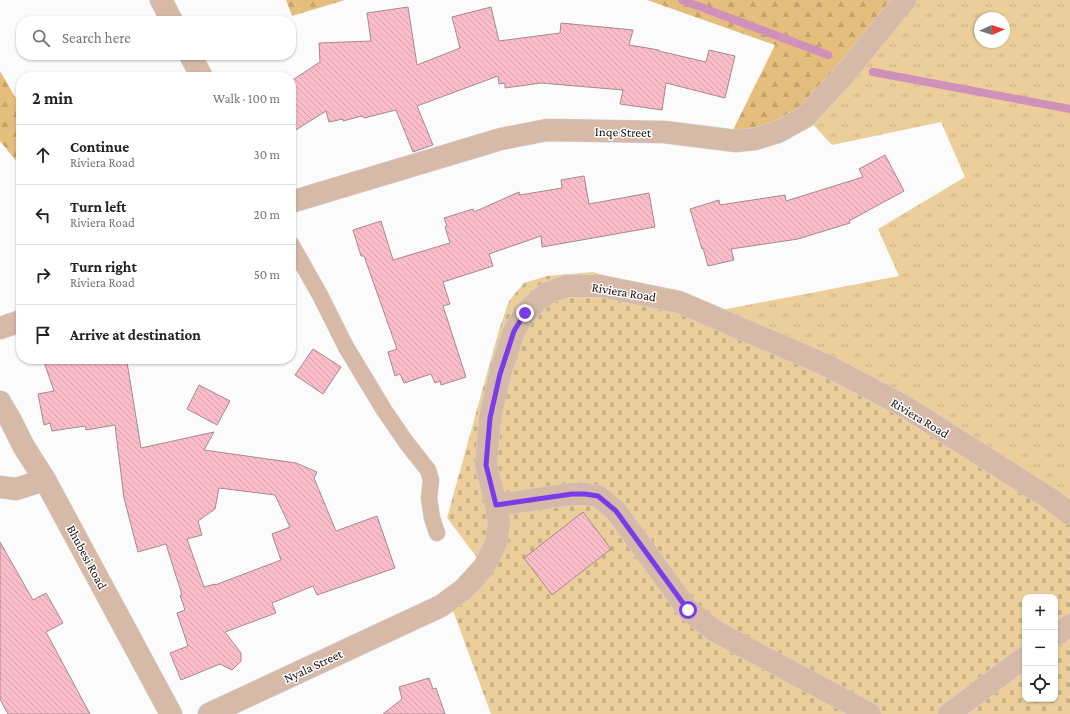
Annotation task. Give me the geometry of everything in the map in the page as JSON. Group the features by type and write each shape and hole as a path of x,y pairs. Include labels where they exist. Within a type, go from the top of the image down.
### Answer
{"street":[{"path":"161,0 169,16"},
{"name":"Inqe Street","path":"296,200 501,139 547,130 664,132 736,141 755,139 778,132 805,118 843,76 905,0"},
{"path":"193,60 199,72"},
{"name":"Riviera Road","path":"417,618 441,606 464,589 484,567 496,543 499,523 486,465 490,418 500,374 514,331 525,313 537,301 550,292 567,286 600,286 680,302 826,365 904,406 1052,500 1070,514"},
{"path":"0,328 16,323"},
{"name":"Bhubesi Road","path":"0,402 24,447 45,480 171,714"},
{"path":"0,487 16,489 45,480"},
{"path":"496,505 572,494 598,496 616,511 688,610 716,631 870,714"},
{"name":"Nyala Street","path":"209,714 417,618"},
{"path":"1058,634 1070,625"},
{"path":"949,714 1022,659"}],"lane":[{"path":"296,253 320,295 346,348 384,410 428,470 431,480 429,498 432,518 437,533"}],"green space":[{"path":"286,0 345,0 292,16"},
{"path":"647,0 903,0 805,116 728,140 775,45"},
{"path":"903,0 1070,0 1070,514 716,311 899,276 878,229 965,177 941,122 832,145 805,116"},
{"path":"0,71 16,98 16,161 0,141"},
{"path":"593,272 716,310 1070,514 1070,714 491,714 448,597 482,564 447,518 499,330 509,301 524,283 547,276"}],"building":[{"path":"408,7 417,65 460,48 452,17 491,7 499,41 560,33 561,23 633,30 629,45 659,50 706,62 709,50 735,56 725,98 666,83 662,110 620,104 623,90 541,83 505,88 505,83 499,84 498,76 417,106 433,145 413,152 396,110 364,118 362,116 343,121 343,119 329,122 326,111 296,130 296,78 320,62 319,43 371,41 367,13"},
{"path":"885,155 904,191 849,221 850,223 798,239 731,249 734,260 708,266 690,209 719,200 720,205 785,195 786,201 863,177 859,169"},
{"path":"584,176 589,204 649,193 655,227 542,247 541,236 489,254 493,266 443,282 450,304 443,306 466,377 441,385 440,381 435,383 431,374 404,383 400,374 395,376 388,352 397,349 364,256 361,256 353,230 381,221 393,260 450,243 444,218 473,209 474,212 519,192 520,195 562,188 561,180"},
{"path":"313,349 341,367 323,394 295,375"},
{"path":"45,364 127,364 141,448 214,432 204,450 296,463 317,472 314,478 336,531 377,516 395,568 317,595 313,586 272,603 276,613 225,632 241,653 241,661 232,670 220,664 181,680 170,653 188,646 177,613 185,610 180,595 182,595 166,544 138,552 124,498 115,425 86,430 85,426 52,431 50,423 44,425 38,394 54,391","holes":["219,488 275,495 290,527 272,534 281,560 215,585 204,587 187,539 202,535 198,521 215,509"]},
{"path":"199,385 230,401 217,425 187,409"},
{"path":"583,512 611,549 552,595 524,558"},
{"path":"0,542 33,600 46,593 63,623 46,632 90,714 8,714 0,699"},
{"path":"429,678 433,689 436,688 445,714 383,714 402,699 399,687"}],"waterway":[{"path":"682,0 828,55"},
{"path":"873,72 1070,109"}],"route":[{"path":"525,313 514,331 500,374 490,418 486,465 496,505 572,494 598,496 616,511 688,610"}]}
